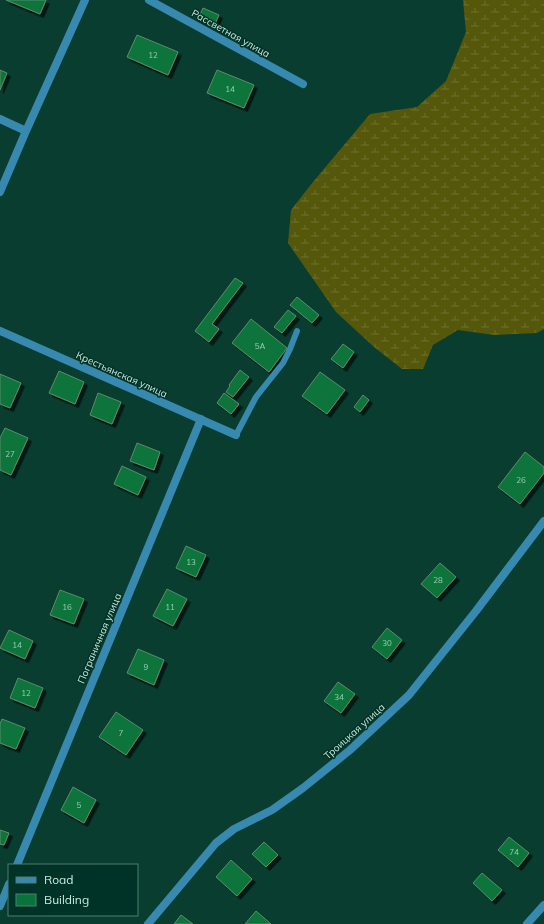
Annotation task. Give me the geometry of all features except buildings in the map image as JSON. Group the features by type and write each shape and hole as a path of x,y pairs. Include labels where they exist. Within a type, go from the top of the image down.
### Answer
{"street":[{"path":"0,192 85,0"},
{"name":"Рассветная улица","path":"149,0 303,84"},
{"path":"0,120 26,131"},
{"name":"Крестьянская улица","path":"0,331 236,435"},
{"name":"Пограничная улица","path":"17,864 201,419"},
{"name":"Троицкая улица","path":"148,924 216,844 234,829 272,810 303,788 350,750 409,695 476,611 544,521"},
{"path":"0,906 8,886"},
{"path":"527,924 544,905"}],"lane":[{"path":"236,435 256,397 283,363 290,350 297,331"}],"green space":[{"path":"463,0 544,0 544,329 537,333 494,335 458,330 433,345 423,369 402,369 374,347 336,312 288,243 291,210 370,114 417,107 446,81 466,32"}]}
